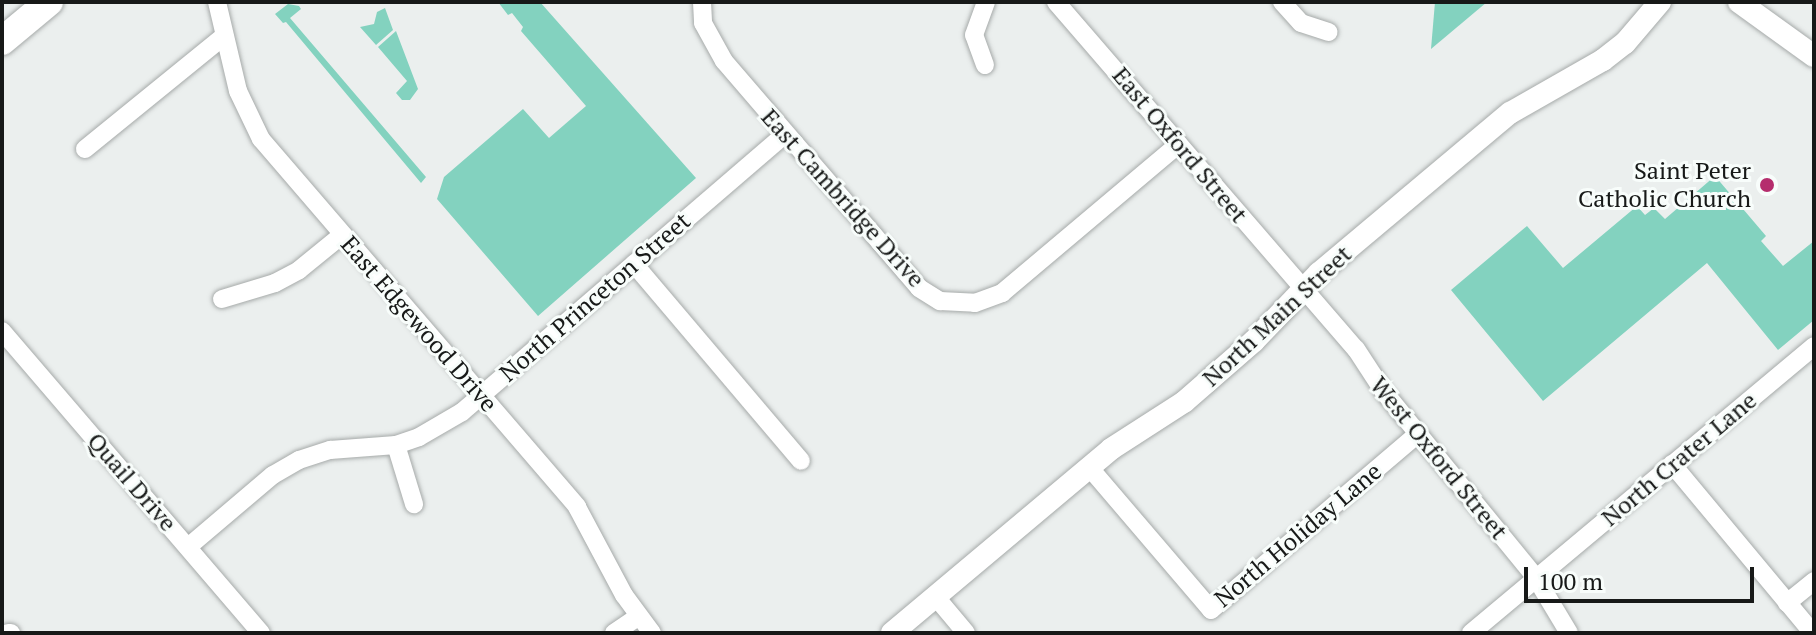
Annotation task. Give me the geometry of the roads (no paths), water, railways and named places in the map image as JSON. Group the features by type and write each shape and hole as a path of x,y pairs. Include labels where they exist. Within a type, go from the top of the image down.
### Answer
{"main road":[{"path":"2,41 49,2"}],"street":[{"name":"East Edgewood Drive","path":"217,2 223,37 248,117 342,235 577,507 638,617 652,633"},
{"name":"East Cambridge Drive","path":"702,2 703,23 711,44 919,288 940,301 958,304 1002,293 1179,144"},
{"path":"985,65 974,35 986,2"},
{"name":"East Oxford Street","path":"1056,2 1302,288"},
{"path":"1282,2 1301,23 1329,32"},
{"name":"North Main Street","path":"892,633 1089,467 1184,402 1254,341 1302,288 1510,113 1581,73 1625,43 1660,2"},
{"path":"1739,2 1814,56"},
{"path":"85,149 223,37"},
{"name":"North Princeton Street","path":"188,547 273,475 299,460 330,450 396,445 439,427 481,396 785,134"},
{"path":"222,299 275,283 299,270 342,235"},
{"path":"634,264 801,461"},
{"name":"West Oxford Street","path":"1302,288 1356,349 1418,434 1536,578 1569,633"},
{"name":"Quail Drive","path":"2,331 261,633"},
{"name":"North Crater Lane","path":"1471,633 1814,346"},
{"name":"North Holiday Lane","path":"1089,467 1211,610 1418,434"},
{"path":"396,445 414,504"},
{"path":"1672,464 1813,633"},
{"path":"1787,603 1814,581"},
{"path":"935,596 966,633"},
{"path":"614,633 638,617"}],"place":[{"name":"Saint Peter Catholic Church","path":"1767,185"}]}
